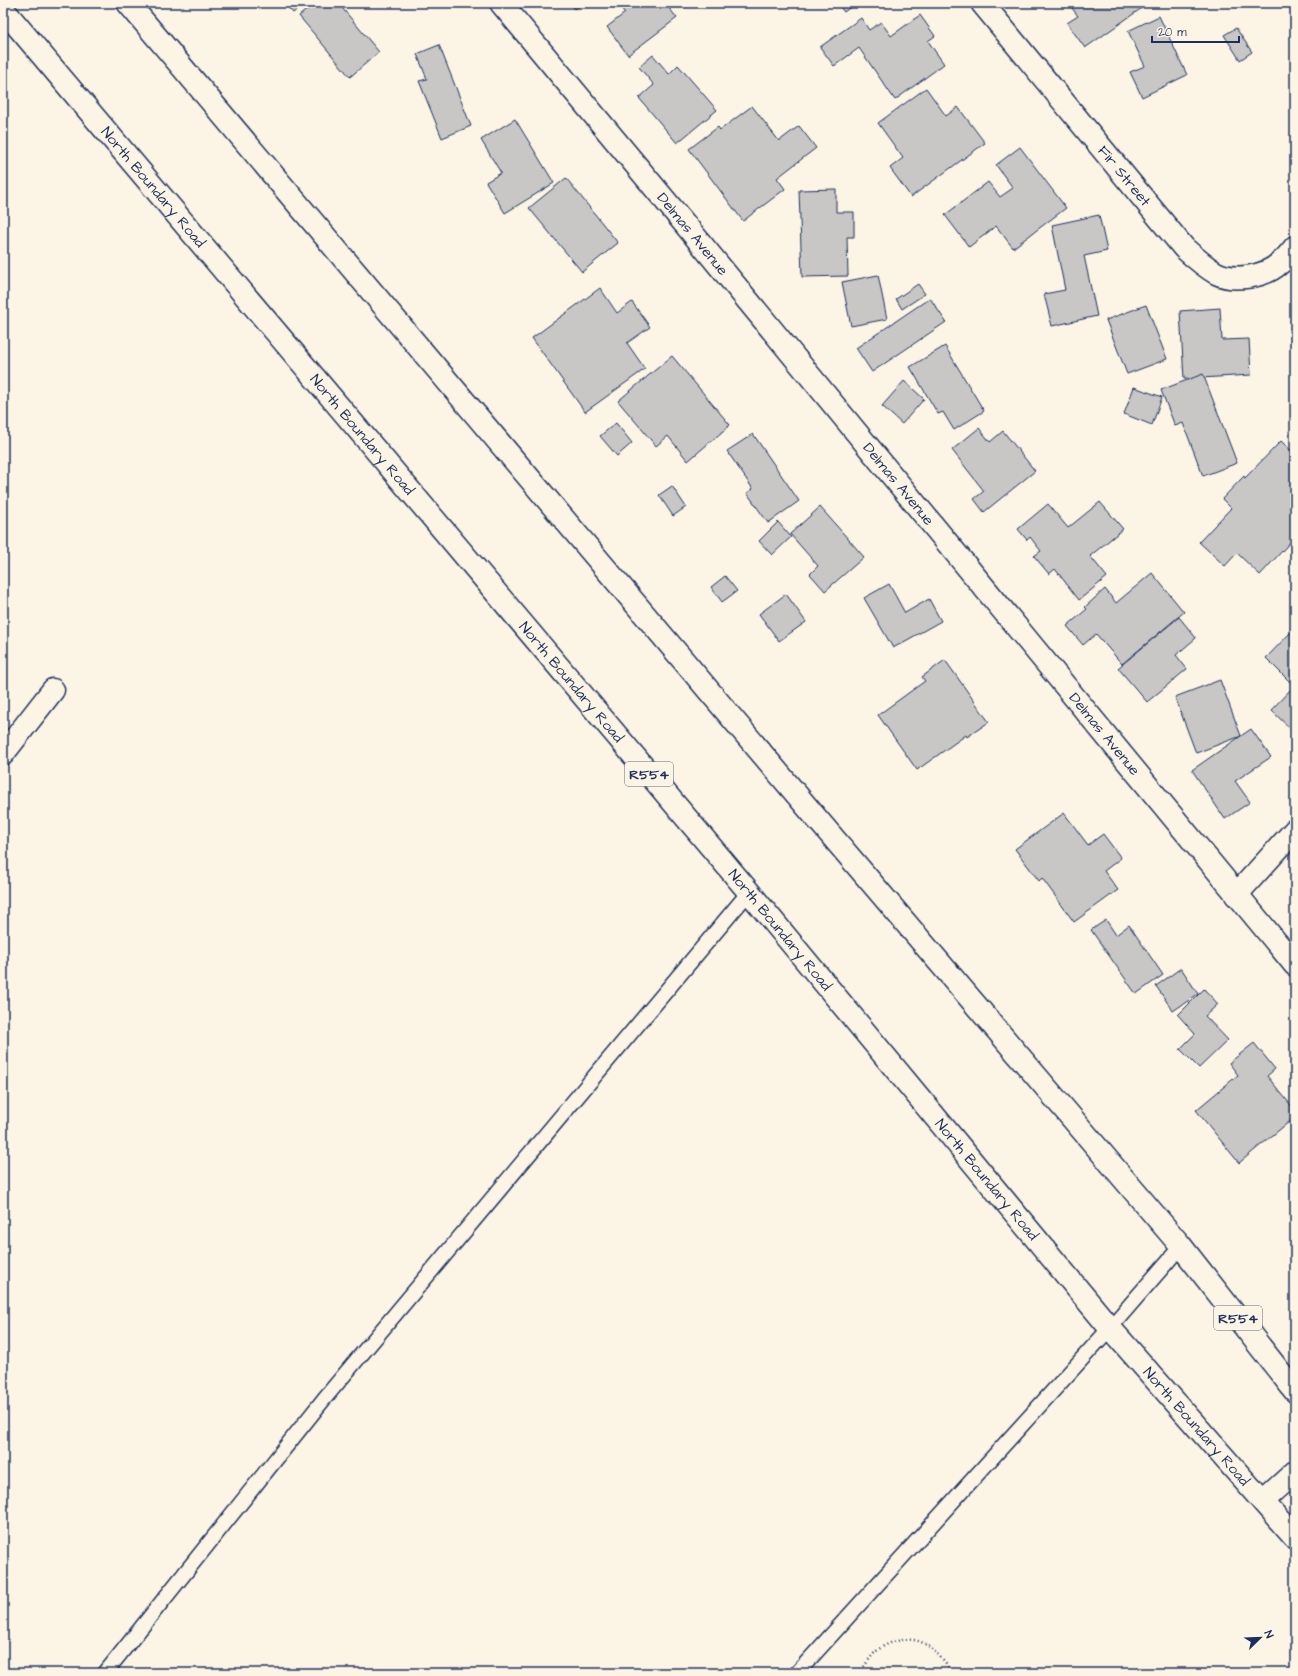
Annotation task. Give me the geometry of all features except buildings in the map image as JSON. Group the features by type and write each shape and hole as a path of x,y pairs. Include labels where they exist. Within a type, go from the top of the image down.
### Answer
{"main road":[{"name":"R554","path":"128,3 808,808 1181,1246 1295,1391"},
{"name":"Delmas Avenue","path":"501,3 1295,965"},
{"name":"Fir Street","path":"982,3 1184,248 1203,265 1228,277 1248,276 1267,271 1280,264 1295,247"},
{"name":"North Boundary Road","path":"3,9 749,892 1110,1328 1295,1538"},
{"path":"3,754 53,690"},
{"path":"1236,895 1295,830"},
{"path":"1263,1501 1295,1472"}],"lane":[{"path":"105,1673 324,1399 749,892"},
{"path":"797,1673 1110,1328 1181,1246"}],"path":[{"path":"859,1673 879,1649 896,1641 907,1639 923,1642 940,1657 953,1673"}]}
